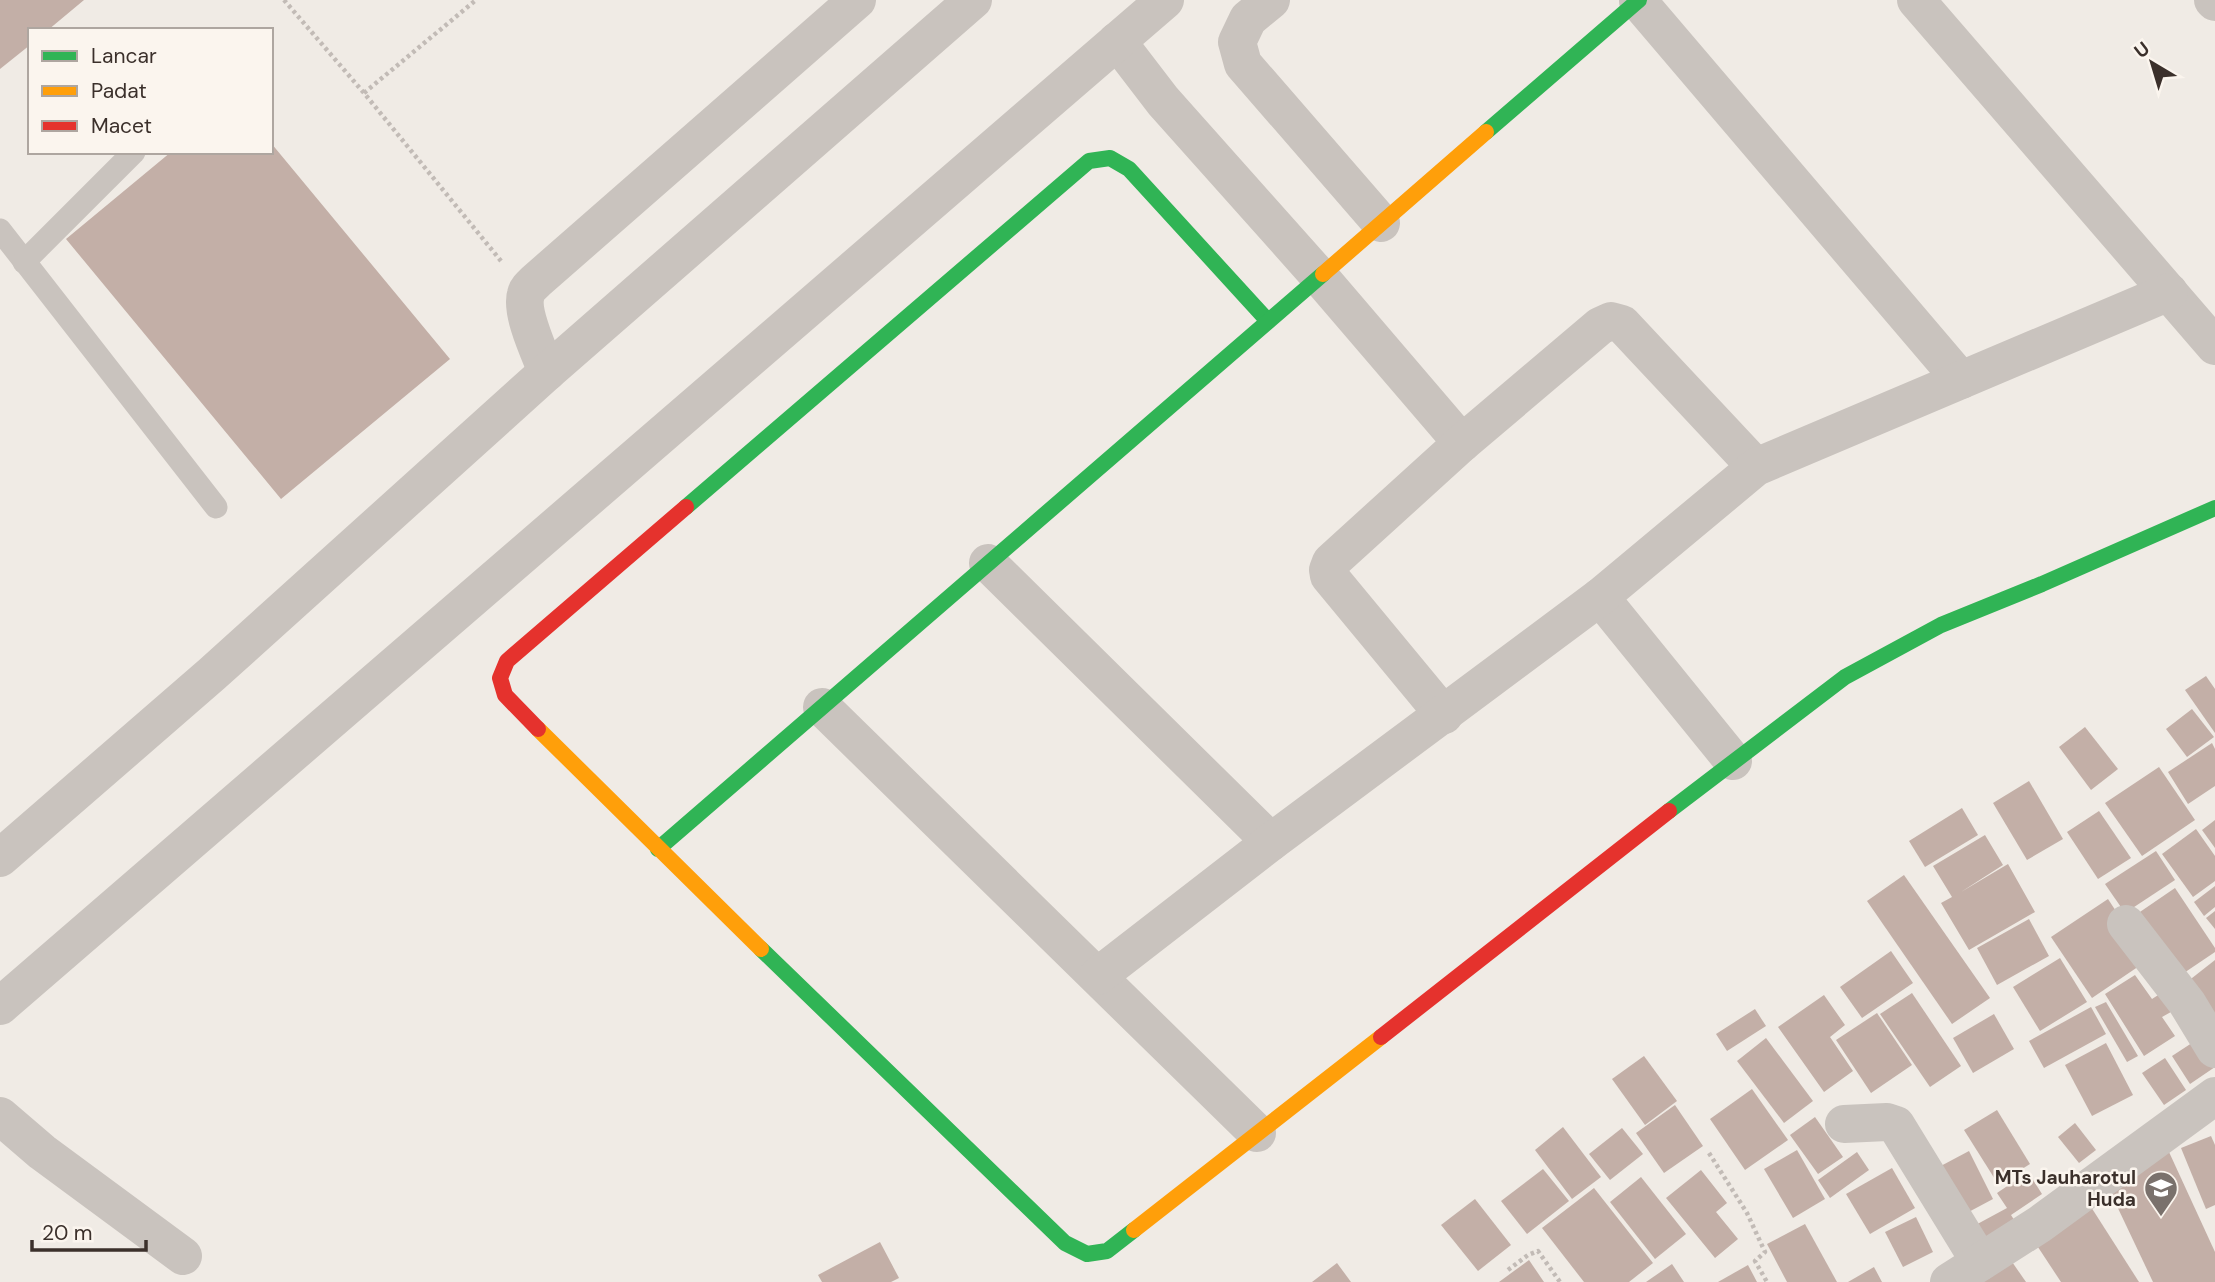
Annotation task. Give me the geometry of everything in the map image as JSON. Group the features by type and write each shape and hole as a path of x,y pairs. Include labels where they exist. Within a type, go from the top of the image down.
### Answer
{"street":[{"path":"547,372 527,313 524,301 526,291 857,0"},
{"path":"0,858 212,674 547,372 973,0"},
{"path":"0,1006 1165,0"},
{"path":"1271,0 1248,19 1237,42 1243,64 1381,223"},
{"path":"1916,0 2215,346"},
{"path":"658,849 1638,1 1961,380"},
{"path":"1117,41 1163,101 1320,276 1462,443"},
{"path":"1268,321 1129,169 1110,158 1089,161 507,661 500,678 505,695 658,849 1065,1243 1087,1254 1107,1251 1733,761 1845,677 1941,625 2215,508"},
{"path":"1098,976 1271,842 1600,597 1756,467 2169,292"},
{"path":"1444,715 1329,576 1331,562 1462,443 1600,326 1611,321 1622,324 1756,467"},
{"path":"988,563 1271,842"},
{"path":"1600,597 1733,761"},
{"path":"822,707 1258,1133"},
{"path":"2126,924 2187,1003 2215,1049"},
{"path":"1844,1124 1887,1122 1896,1125 1965,1272 2040,1224 2215,1096"},
{"path":"0,1116 42,1152 183,1256"}],"lane":[{"path":"24,262 132,154"},
{"path":"0,230 216,507"}],"path":[{"path":"284,0 526,291"},
{"path":"364,93 476,0"},
{"path":"1709,1153 1747,1213 1765,1252 1755,1261 1767,1282"},
{"path":"1508,1270 1538,1251 1560,1282"}],"building":[{"path":"0,0 84,0 50,28 28,28 28,47 0,69"},
{"path":"273,145 450,359 281,499 66,239 169,154 273,154"},
{"path":"2206,676 2215,689 2215,733 2185,690"},
{"path":"2192,709 2214,737 2187,757 2166,729"},
{"path":"2085,727 2118,769 2091,790 2059,747"},
{"path":"2212,743 2215,749 2215,786 2188,804 2168,772"},
{"path":"2159,767 2195,820 2142,856 2105,803"},
{"path":"2029,781 2063,839 2027,860 1993,803"},
{"path":"1962,808 1978,835 1925,867 1909,841"},
{"path":"2099,811 2131,858 2098,879 2067,832"},
{"path":"2215,820 2215,848 2202,830"},
{"path":"2196,829 2215,856 2215,881 2193,897 2162,854"},
{"path":"1985,835 2003,865 1961,892 2008,864 2035,912 1969,950 1941,903 1952,897 1933,866"},
{"path":"2156,851 2175,880 2125,913 2105,884"},
{"path":"1904,875 1990,998 1952,1024 1867,901"},
{"path":"2215,886 2215,907 2204,916 2194,902"},
{"path":"2175,888 2215,948 2215,952 2175,979 2134,916"},
{"path":"2108,899 2148,960 2092,998 2051,937"},
{"path":"2215,911 2215,929 2206,918"},
{"path":"2029,919 2049,956 1997,985 1977,948"},
{"path":"1891,951 1913,983 1862,1018 1840,987"},
{"path":"2060,958 2087,1002 2040,1031 2013,987"},
{"path":"2215,960 2215,1018 2187,982"},
{"path":"2135,975 2152,999 2166,990 2178,1008 2162,1017 2175,1036 2144,1056 2105,994"},
{"path":"1912,993 1961,1066 1930,1087 1880,1014"},
{"path":"1824,995 1845,1025 1830,1037 1853,1071 1824,1092 1778,1027"},
{"path":"2106,1002 2138,1056 2127,1062 2095,1007"},
{"path":"2091,1007 2106,1034 2044,1068 2029,1041"},
{"path":"1755,1009 1766,1026 1727,1051 1716,1034"},
{"path":"1877,1013 1912,1065 1871,1093 1836,1040"},
{"path":"1994,1014 2014,1049 1973,1073 1953,1038"},
{"path":"1766,1038 1813,1101 1784,1123 1737,1061"},
{"path":"2198,1039 2215,1067 2190,1084 2172,1056"},
{"path":"2106,1043 2133,1095 2092,1116 2065,1065"},
{"path":"1644,1056 1677,1101 1645,1125 1612,1079"},
{"path":"2165,1058 2186,1090 2164,1105 2142,1073"},
{"path":"1752,1089 1788,1140 1745,1170 1710,1119"},
{"path":"1675,1105 1703,1146 1664,1173 1636,1133"},
{"path":"1997,1110 2030,1164 1998,1184 1964,1130"},
{"path":"1815,1117 1843,1157 1818,1174 1790,1135"},
{"path":"2075,1123 2096,1150 2079,1163 2058,1137"},
{"path":"1563,1127 1601,1177 1572,1199 1535,1150"},
{"path":"1622,1128 1643,1154 1610,1180 1589,1154"},
{"path":"2211,1136 2215,1145 2215,1205 2206,1209 2181,1148"},
{"path":"1797,1150 1825,1199 1793,1218 1764,1169"},
{"path":"1969,1151 1993,1199 1963,1215 1937,1168"},
{"path":"1857,1152 1869,1170 1830,1198 1818,1180"},
{"name":"MTs Jauharotul Huda","path":"2169,1152 2215,1252 2215,1282 2153,1282 2106,1183"},
{"path":"1892,1168 1915,1208 1870,1234 1846,1194"},
{"path":"1543,1169 1569,1201 1527,1234 1501,1201"},
{"path":"1701,1170 1727,1203 1716,1212 1738,1239 1715,1258 1666,1198"},
{"path":"2028,1172 2042,1194 2011,1215 2018,1226 1981,1247 1970,1228 2007,1208 1997,1193"},
{"path":"1641,1177 1686,1234 1655,1259 1610,1202"},
{"path":"1594,1188 1653,1263 1629,1282 1584,1282 1542,1228"},
{"name":"MTs Jauharotul Huda","path":"2084,1196 2139,1282 2061,1282 2030,1235"},
{"path":"1475,1199 1511,1245 1478,1271 1441,1225"},
{"path":"1916,1217 1933,1252 1903,1267 1885,1232"},
{"path":"1805,1224 1837,1282 1787,1282 1767,1244"},
{"path":"880,1242 899,1278 891,1282 822,1282 818,1275"},
{"path":"2010,1259 2026,1282 1976,1282"},
{"path":"1529,1260 1544,1282 1499,1282"},
{"path":"1337,1263 1351,1282 1312,1282"},
{"path":"1672,1264 1684,1282 1646,1282"},
{"path":"1748,1265 1757,1282 1718,1282"},
{"path":"1874,1267 1882,1282 1848,1282"}],"traffic: fast":[{"path":"1486,132 1639,0"},
{"path":"686,507 1089,161 1110,158 1129,169 1268,321"},
{"path":"658,849 1323,274"},
{"path":"1669,811 1845,677 1941,625 2215,508"},
{"path":"761,949 1065,1243 1087,1254 1107,1251 1134,1230"}],"traffic: slow":[{"path":"1323,274 1486,132"},
{"path":"538,729 761,949"},
{"path":"1134,1230 1381,1037"}],"traffic: jam":[{"path":"538,729 505,695 500,678 507,661 686,507"},
{"path":"1381,1037 1669,811"}],"place":[{"name":"MTs Jauharotul Huda","path":"2161,1218"}]}
